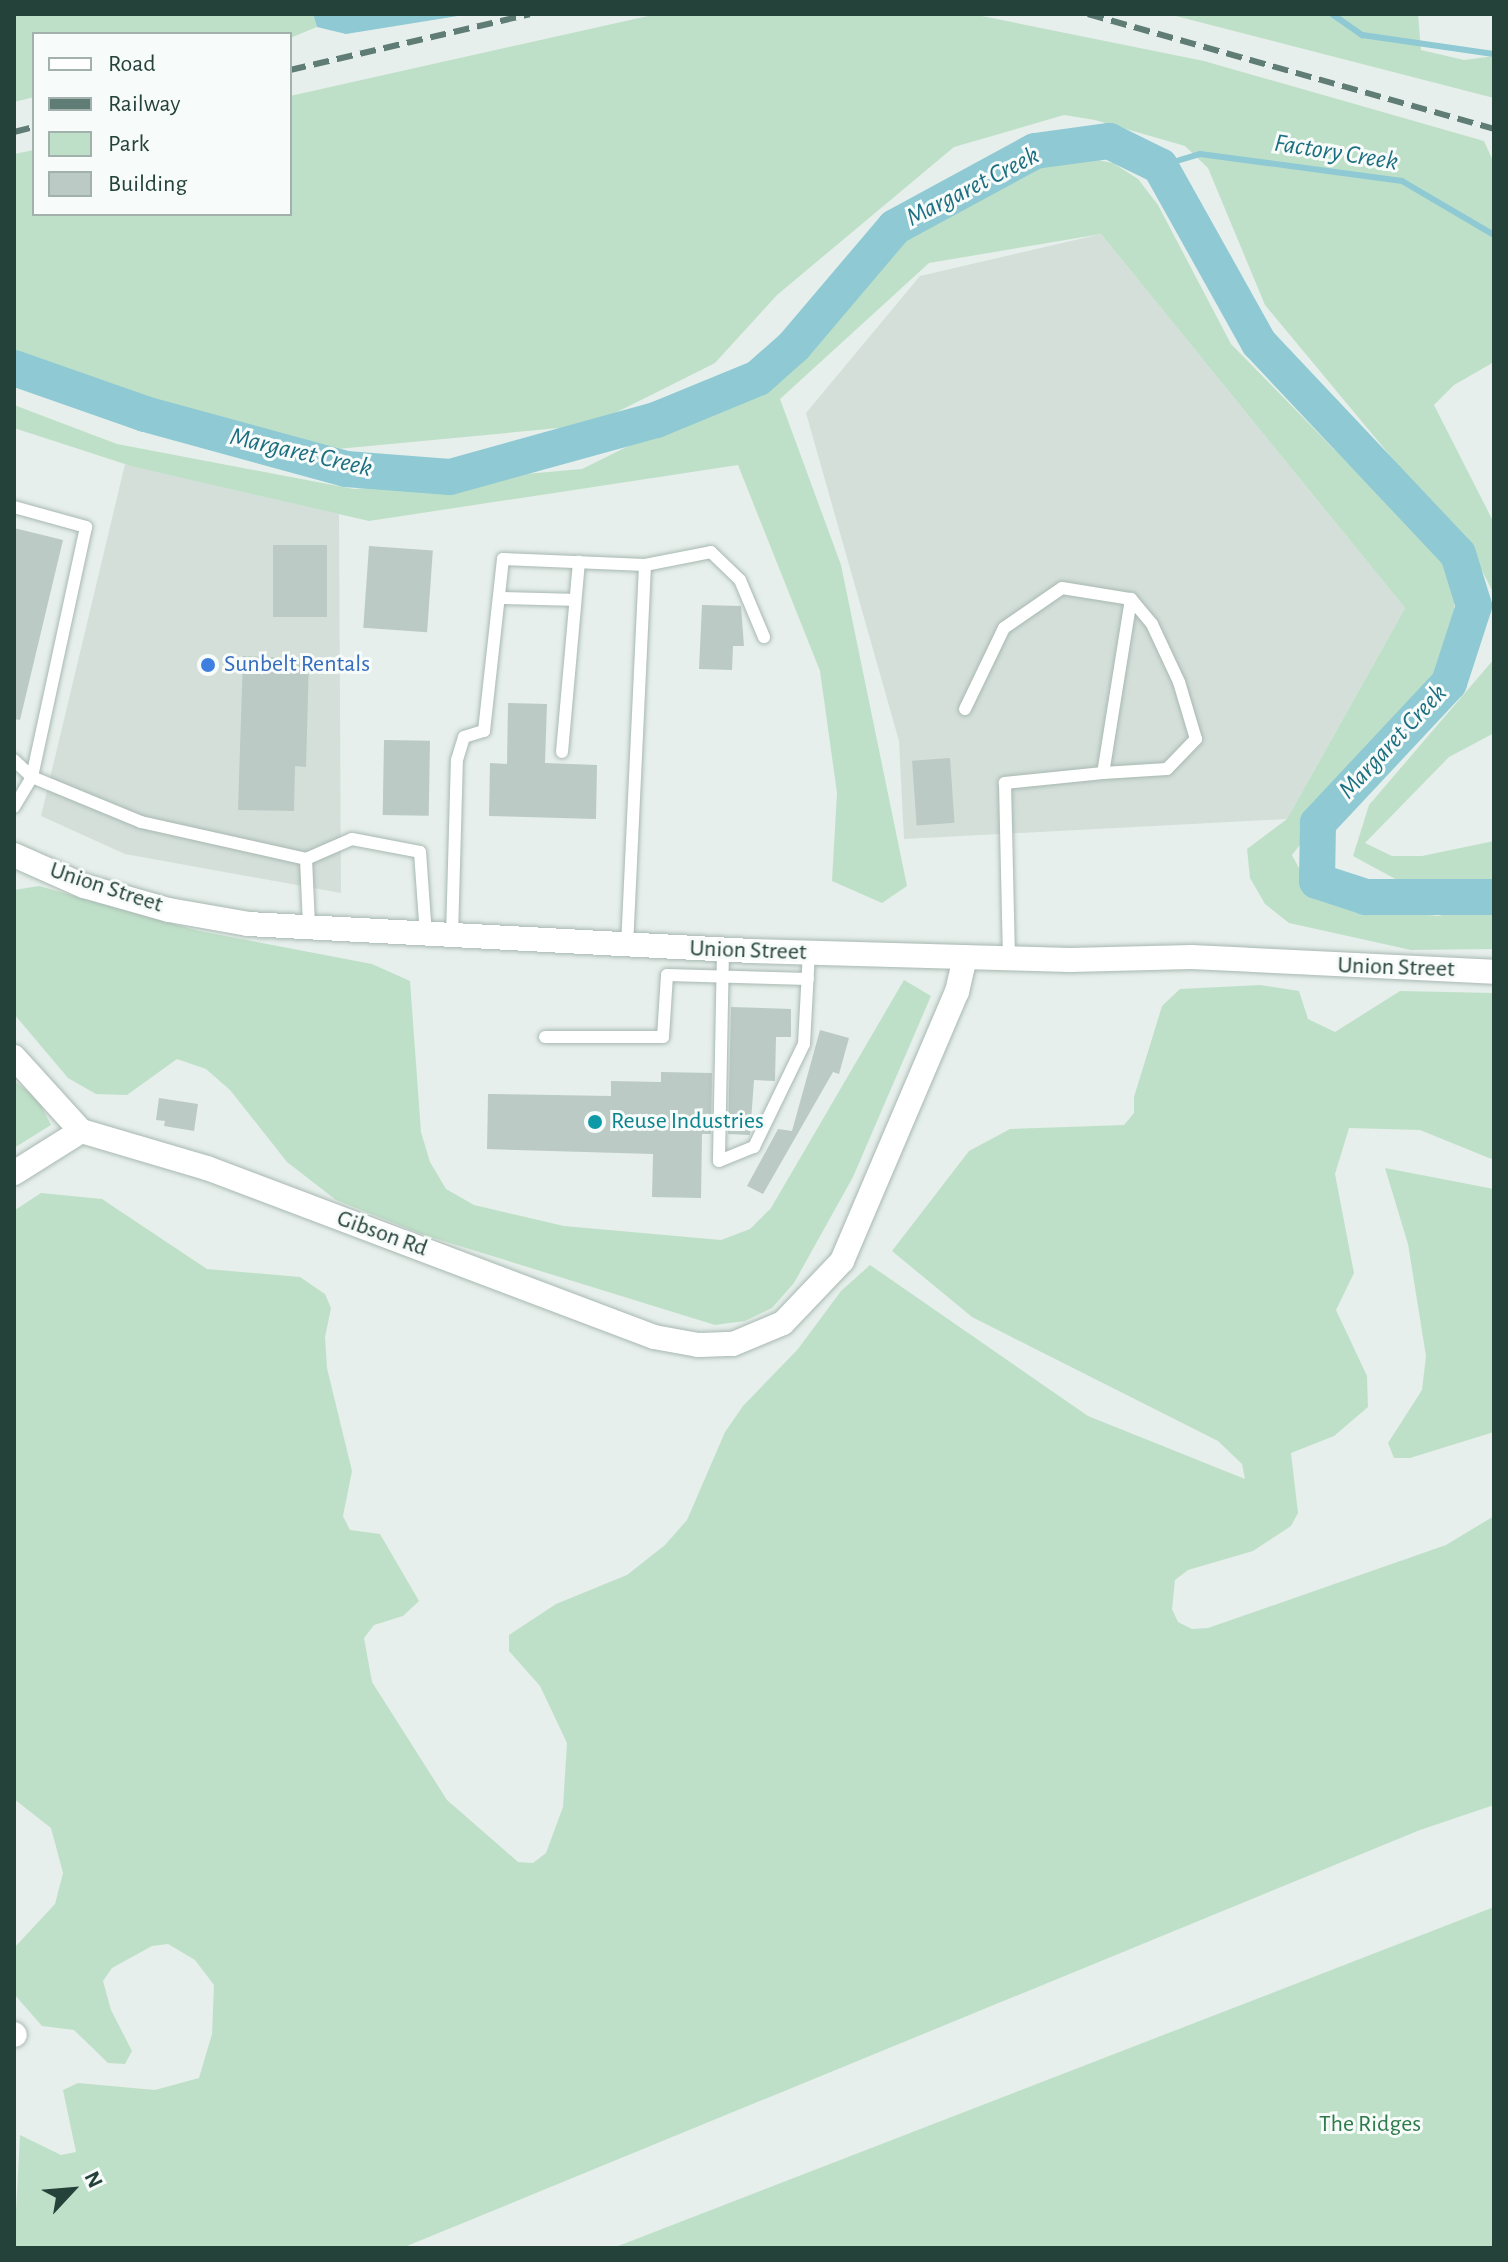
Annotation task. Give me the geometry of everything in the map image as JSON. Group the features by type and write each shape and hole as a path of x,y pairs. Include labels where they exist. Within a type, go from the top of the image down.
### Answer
{"main road":[{"name":"Union Street","path":"14,855 84,886 169,910 248,924 668,948 1009,958 1192,957 1494,972"},
{"name":"Gibson Rd","path":"81,1131 169,1155 681,1343 753,1339 783,1323 828,1280 850,1248 957,992 965,957"},
{"path":"14,1057 81,1131 14,1173"}],"lane":[{"path":"14,507 86,527 32,777 14,807"},
{"path":"452,938 457,760 464,737 484,731 503,559 645,565 711,552 740,580 764,637"},
{"path":"562,752 573,600 579,562"},
{"path":"627,946 645,565"},
{"path":"965,709 1004,628 1062,588 1131,599 1152,624 1179,682 1196,739 1167,769 1005,783 1009,958"},
{"path":"499,598 573,600"},
{"path":"1103,773 1131,599"},
{"path":"14,760 32,777 141,822 306,859 352,839 420,852 426,936"},
{"path":"306,859 309,926"},
{"path":"545,1037 663,1037 668,948"},
{"path":"723,950 719,1161 754,1147 804,1044 809,953"},
{"path":"667,975 808,979"}],"shaded area":[{"path":"1101,234 1405,608 1287,819 904,839 899,741 806,413 920,276"},
{"name":"Sunbelt Rentals","path":"125,464 339,514 341,893 125,854 41,816"}],"green space":[{"path":"14,14 313,14 317,27 292,37 292,32 32,32 32,98 14,102"},
{"path":"657,14 972,14 1204,61 1484,141 1494,163 1494,362 1454,385 1434,405 1494,523 1494,607 1492,590 1476,559 1265,305 1208,168 1185,146 1095,120 1064,115 954,147 777,295 715,363 591,425 316,451 14,369 14,154 32,150 32,216 292,216 292,96"},
{"path":"1168,14 1418,14 1421,50 1464,60 1494,56 1494,98"},
{"path":"1067,161 1113,163 1138,179 1158,205 1231,344 1423,540 1437,548 1455,590 1453,637 1441,666 1292,855 1307,883 1331,904 1438,916 1494,903 1494,949 1411,950 1289,923 1265,904 1250,878 1247,849 1287,819 1405,608 1101,234 929,263 780,399 841,565 907,886 882,903 832,881 837,793 820,671 738,465 369,521 131,466 14,428 14,405 117,444 354,489 582,469 764,379 878,251 1007,175"},
{"path":"1494,659 1494,733 1449,757 1365,843 1392,856 1422,856 1494,841 1494,882 1462,887 1401,882 1353,856 1369,805"},
{"path":"39,886 199,931 372,964 410,981 421,1132 430,1162 446,1189 474,1205 564,1226 721,1240 750,1229 771,1208 904,980 931,996 853,1177 794,1283 772,1308 745,1321 715,1325 424,1235 336,1200 287,1162 230,1090 206,1069 177,1059 127,1095 96,1094 68,1078 14,1014 14,890"},
{"path":"1260,985 1299,991 1308,1019 1335,1032 1400,991 1494,993 1494,1160 1420,1130 1349,1128 1335,1174 1354,1273 1336,1310 1367,1376 1368,1407 1334,1436 1291,1453 1298,1513 1291,1526 1253,1551 1188,1570 1175,1580 1172,1609 1178,1622 1192,1629 1208,1628 1446,1545 1494,1516 1494,1805 1420,1830 402,2248 14,2248 20,2135 61,2155 76,2152 63,2090 78,2083 155,2090 199,2078 212,2034 214,1985 195,1960 168,1944 152,1946 112,1968 103,1981 111,2010 132,2051 125,2064 108,2063 74,2030 42,2026 14,1994 14,1948 55,1904 63,1873 51,1828 14,1799 15,1210 41,1193 102,1199 207,1269 300,1277 325,1294 331,1308 325,1337 327,1368 352,1471 343,1516 350,1530 380,1534 419,1601 403,1616 374,1625 364,1638 372,1682 447,1800 518,1862 533,1863 546,1853 563,1807 567,1743 540,1686 509,1651 509,1635 556,1604 627,1575 665,1545 687,1520 725,1432 743,1406 798,1349 841,1291 870,1265 1088,1416 1245,1479 1242,1464 1218,1441 972,1317 892,1251 969,1151 1010,1129 1124,1125 1134,1113 1134,1097 1162,1006 1180,989"},
{"path":"14,1081 37,1098 51,1125 14,1148"},
{"path":"1385,1168 1494,1189 1494,1432 1410,1458 1394,1458 1388,1443 1422,1390 1426,1356 1408,1244"},
{"name":"The Ridges","path":"1494,1907 1494,2248 613,2248"}],"water":[{"path":"313,14 470,14 346,34 317,27"}],"building":[{"path":"14,528 63,540 20,720 14,719"},
{"path":"273,545 327,545 327,617 273,617"},
{"path":"369,546 433,550 427,632 363,628"},
{"path":"702,605 741,606 744,646 733,646 732,670 699,669"},
{"path":"243,656 309,659 306,767 295,766 294,811 238,810"},
{"path":"508,703 547,704 545,763 597,765 596,819 489,816 490,763 507,764"},
{"path":"384,740 430,741 429,816 383,815"},
{"path":"950,758 955,823 917,825 912,761"},
{"path":"731,1007 791,1009 791,1037 776,1037 775,1081 754,1080 750,1135 728,1134"},
{"path":"820,1030 849,1038 839,1074 833,1072 763,1194 747,1186 778,1129 792,1131"},
{"name":"Reuse Industries","path":"661,1072 712,1073 711,1134 702,1134 701,1198 652,1197 653,1154 487,1149 488,1094 611,1096 611,1081 661,1082"},
{"path":"159,1098 198,1104 194,1131 164,1126 165,1121 156,1120"}],"waterway":[{"name":"Factory Creek","path":"1332,14 1362,35 1494,54"},
{"name":"Margaret Creek","path":"14,368 145,414 346,469 450,477 656,420 758,378 794,346 895,227 1035,151 1109,141 1160,166 1259,343 1458,554 1474,606 1449,683 1318,823 1317,881 1366,897 1494,897"},
{"name":"Factory Creek","path":"1160,166 1200,154 1402,181 1494,235"}],"railway":[{"path":"292,70 530,14"},
{"path":"1088,14 1494,129"},
{"path":"14,132 32,128"}],"place":[{"name":"Sunbelt Rentals","path":"208,665"},
{"name":"Reuse Industries","path":"595,1122"}]}
